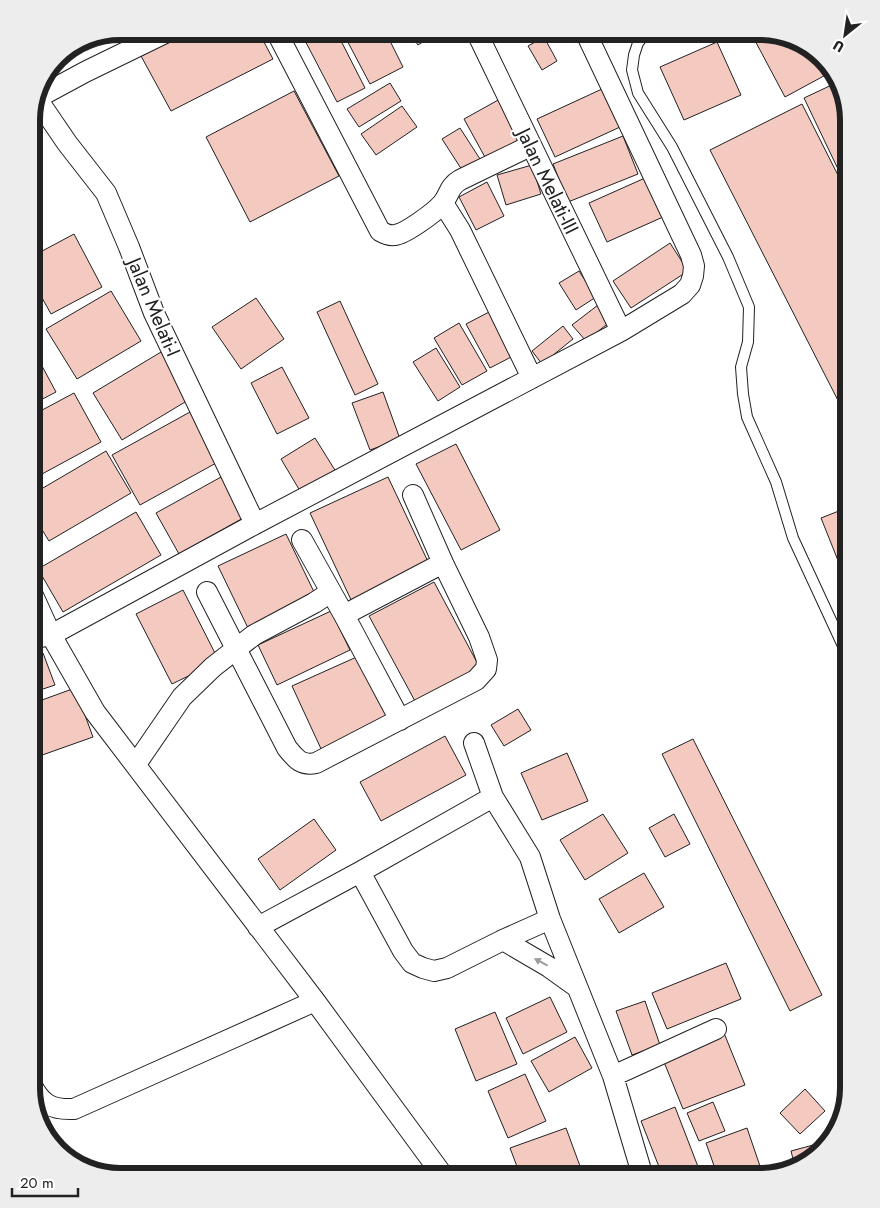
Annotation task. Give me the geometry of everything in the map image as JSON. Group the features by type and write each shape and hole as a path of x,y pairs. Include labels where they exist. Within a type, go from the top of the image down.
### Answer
{"street":[{"path":"44,94 151,40"},
{"path":"281,40 380,231 394,236 402,233 443,204 454,184 469,174 530,146"},
{"name":"Jalan Melati-III","path":"480,40 621,331"},
{"path":"40,637 51,635 621,331 682,294 690,285 694,266 691,255 590,40"},
{"name":"Jalan Melati-I","path":"42,107 67,144 106,193 154,313 256,524"},
{"path":"443,204 460,230 532,378"},
{"path":"207,592 287,748 300,762 308,765 316,763 476,680 486,669 487,660 479,637 413,495"},
{"path":"302,540 400,720"},
{"path":"344,616 443,563"},
{"path":"136,764 182,698 214,667 254,635 331,592"},
{"path":"40,611 51,635 95,712 315,1001 437,1168"},
{"path":"474,743 493,797 530,857 550,919 613,1076 640,1168"},
{"path":"258,927 493,797"},
{"path":"360,872 403,951 412,963 434,971 447,968 550,919"},
{"path":"503,940 550,967 577,987"},
{"path":"41,1099 60,1110 74,1110 315,1001"},
{"path":"613,1076 716,1029"}],"lane":[{"path":"640,40 634,55 632,70 638,93 672,147 728,257 749,307 748,342 741,368 747,417 776,482 793,538 840,640"}],"building":[{"path":"171,40 263,40 273,59 171,111 141,56"},
{"path":"305,40 341,40 365,88 337,102"},
{"path":"347,40 390,40 403,67 370,84"},
{"path":"415,40 426,40 418,45"},
{"path":"539,40 546,40 557,61 542,70 528,46"},
{"path":"755,40 776,42 795,48 817,63 826,75 785,97"},
{"path":"717,42 741,95 684,120 660,67"},
{"path":"390,83 401,101 359,127 347,109"},
{"path":"832,85 834,89 840,120 840,173 804,98"},
{"path":"602,89 620,127 555,157 537,119"},
{"path":"294,91 339,176 250,222 206,137"},
{"path":"500,99 522,138 486,159 464,119"},
{"path":"802,104 840,179 840,404 710,150"},
{"path":"402,106 417,127 376,155 361,134"},
{"path":"460,128 480,159 462,170 442,139"},
{"path":"623,136 638,174 568,202 553,164"},
{"path":"532,165 541,194 506,205 497,175"},
{"path":"645,178 663,217 607,242 589,203"},
{"path":"487,182 504,216 476,230 459,197"},
{"path":"74,234 102,287 51,314 40,294 40,252"},
{"path":"670,243 688,271 631,308 613,281"},
{"path":"579,271 596,297 576,310 559,283"},
{"path":"111,291 141,341 77,379 46,329"},
{"path":"256,298 284,339 241,369 212,327"},
{"path":"340,301 378,384 355,395 317,312"},
{"path":"598,305 611,321 586,341 572,325"},
{"path":"491,311 515,355 490,368 466,324"},
{"path":"459,323 487,371 462,385 434,338"},
{"path":"563,326 573,339 542,364 532,351"},
{"path":"436,348 460,387 438,401 413,362"},
{"path":"161,352 190,399 122,440 93,393"},
{"path":"40,362 56,392 40,400"},
{"path":"282,367 309,418 277,434 251,383"},
{"path":"383,392 400,439 370,450 352,403"},
{"path":"74,393 101,442 40,475 40,411"},
{"path":"190,412 218,462 140,505 112,455"},
{"path":"315,438 338,475 303,496 281,459"},
{"path":"456,444 500,530 461,550 416,464"},
{"path":"106,451 131,493 49,541 40,526 40,490"},
{"path":"221,477 245,517 179,554 156,513"},
{"path":"388,477 431,568 353,604 310,513"},
{"path":"840,511 840,566 821,518"},
{"path":"136,512 161,555 63,612 40,572 40,568"},
{"path":"286,534 316,596 248,628 218,566"},
{"path":"434,582 480,668 416,703 369,616"},
{"path":"183,590 219,661 172,684 136,614"},
{"path":"331,611 350,650 277,685 258,645"},
{"path":"43,653 55,685 40,690 40,654"},
{"path":"361,655 391,721 322,751 292,686"},
{"path":"75,688 93,737 40,756 40,701"},
{"path":"518,709 531,730 504,746 491,725"},
{"path":"445,736 466,775 381,821 360,782"},
{"path":"693,739 822,995 790,1011 662,754"},
{"path":"567,753 588,801 542,820 521,773"},
{"path":"603,814 628,853 585,880 560,840"},
{"path":"674,814 690,844 665,857 649,828"},
{"path":"314,819 336,850 280,890 258,859"},
{"path":"644,873 664,907 619,933 599,899"},
{"path":"726,963 741,999 667,1029 652,993"},
{"path":"550,997 567,1032 523,1054 506,1018"},
{"path":"645,1001 660,1045 632,1055 616,1011"},
{"path":"495,1012 517,1064 476,1081 455,1029"},
{"path":"724,1033 745,1085 683,1109 662,1057"},
{"path":"575,1037 592,1068 549,1092 531,1061"},
{"path":"525,1074 546,1121 508,1138 488,1091"},
{"path":"805,1089 825,1111 800,1134 780,1113"},
{"path":"713,1102 725,1131 699,1141 687,1113"},
{"path":"675,1107 699,1168 659,1168 641,1121"},
{"path":"566,1128 581,1168 518,1168 510,1148"},
{"path":"747,1128 761,1168 715,1168 706,1143"},
{"path":"818,1144 793,1161 791,1151"}]}
